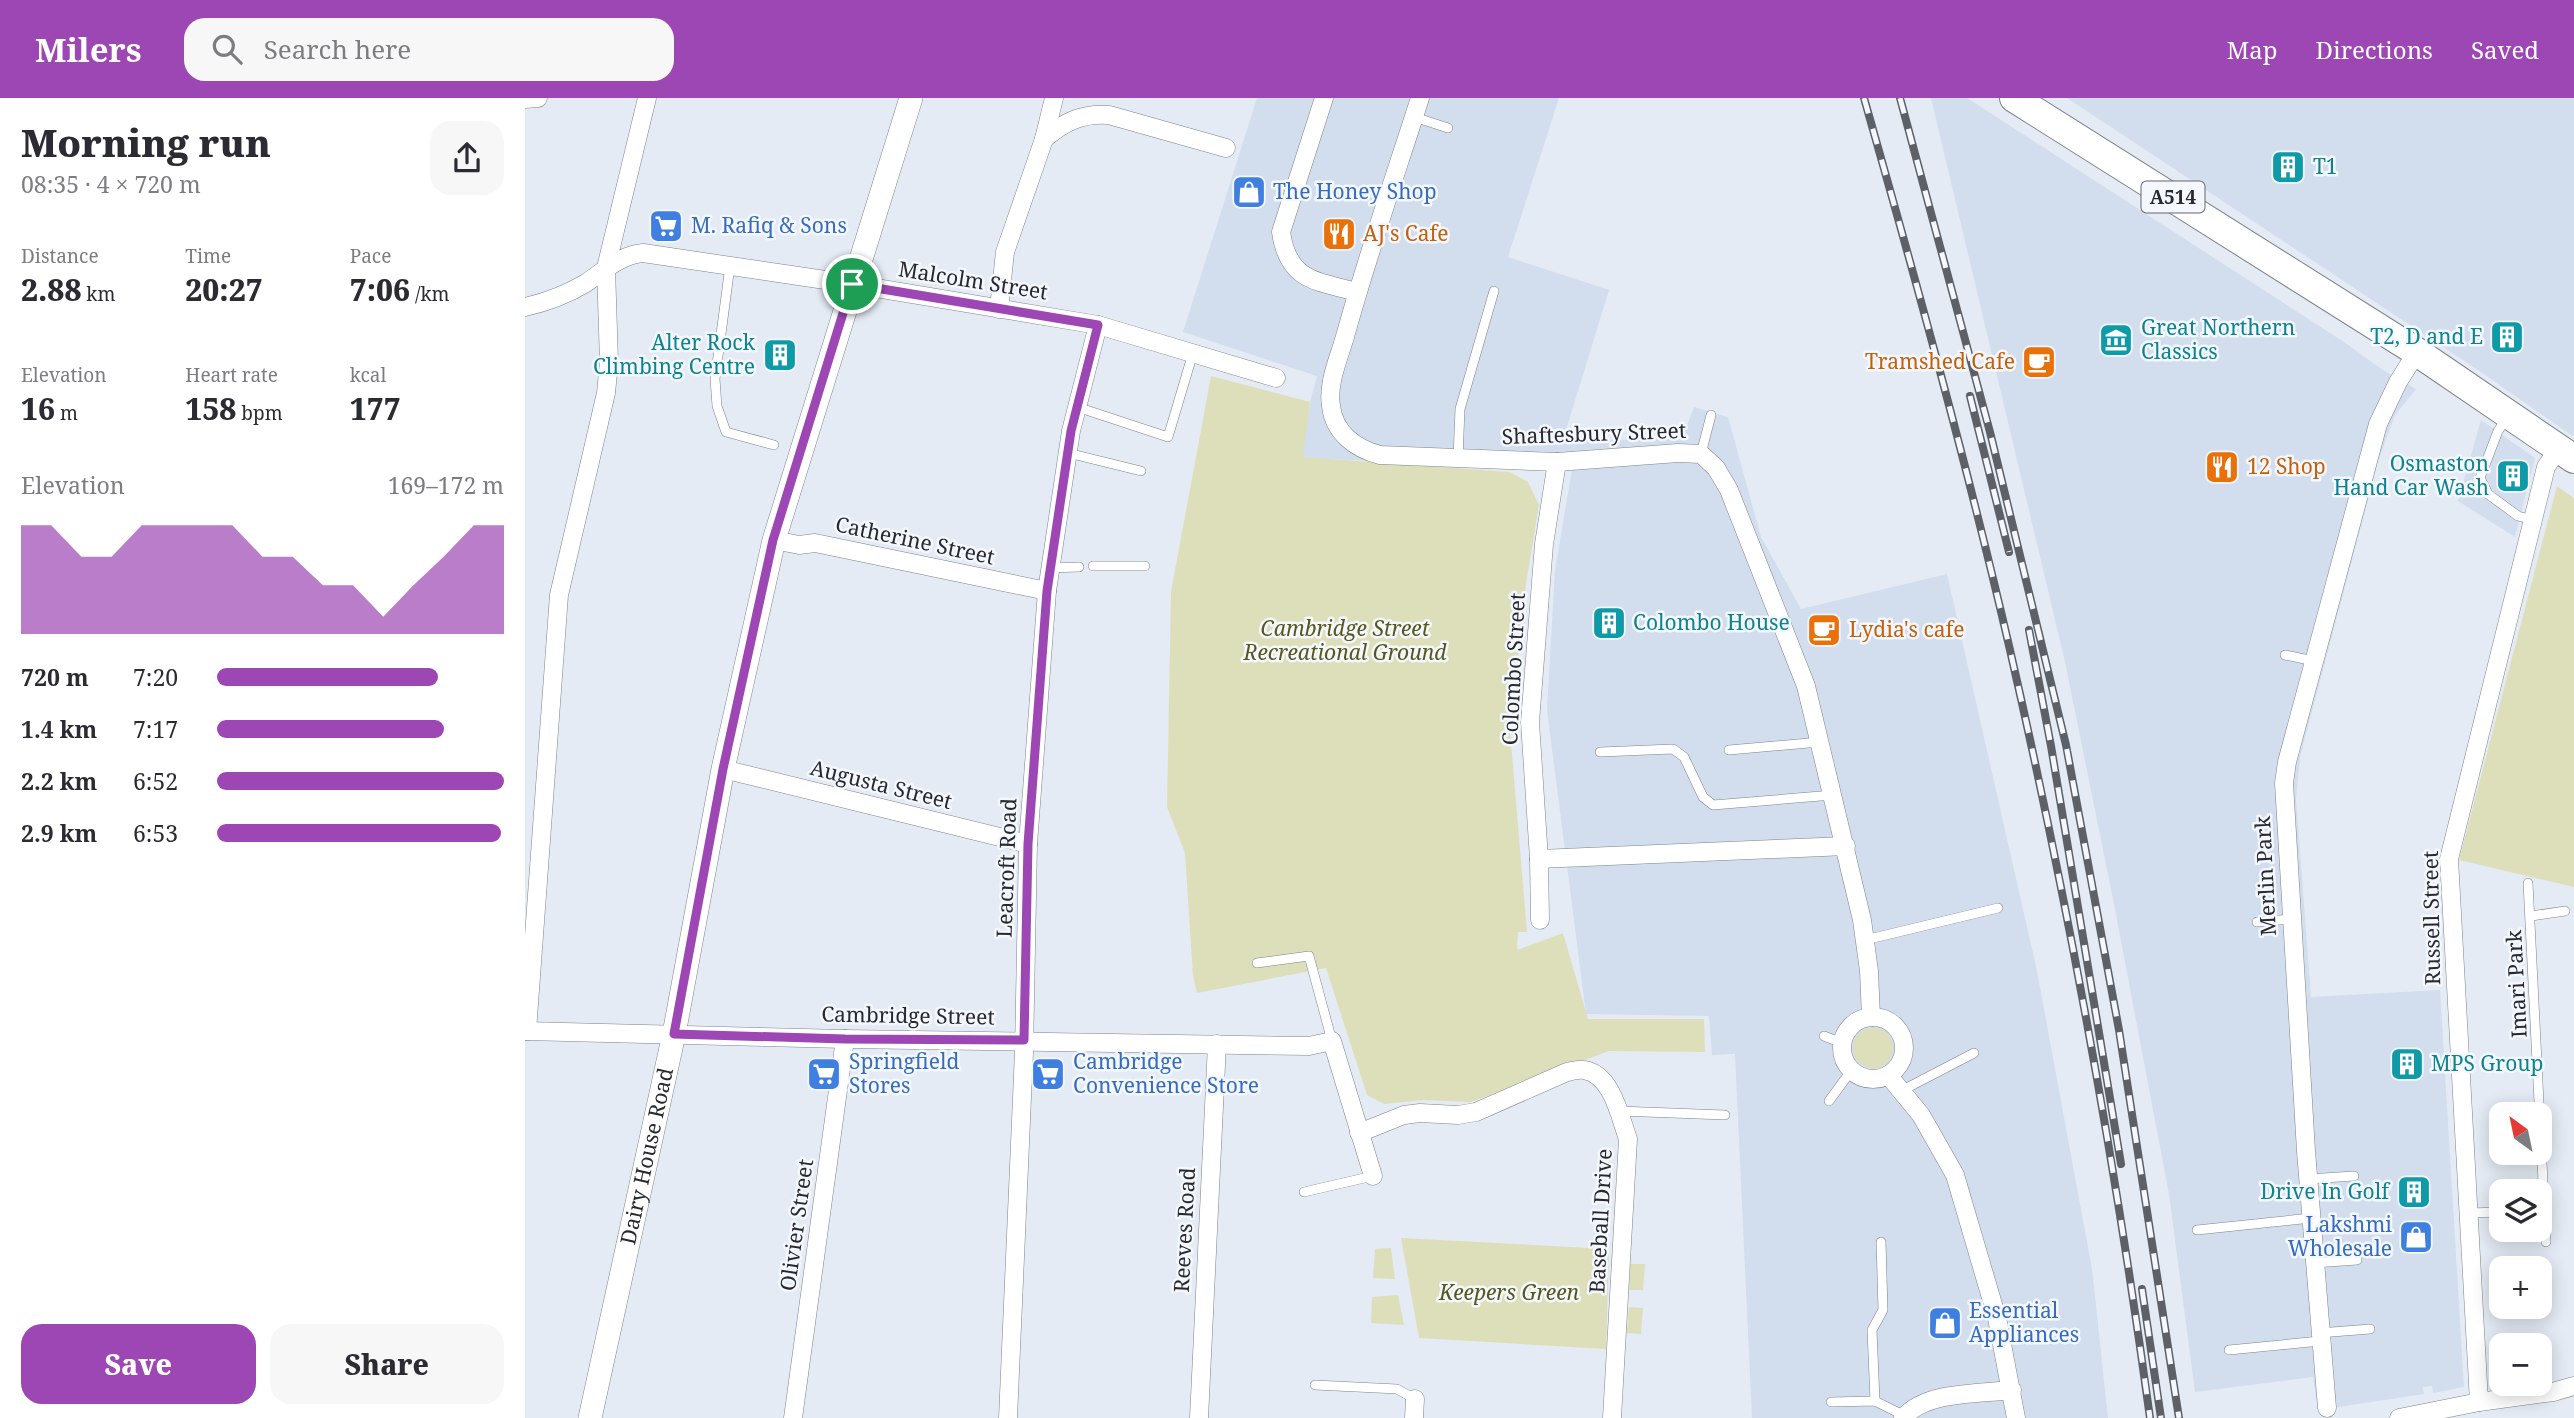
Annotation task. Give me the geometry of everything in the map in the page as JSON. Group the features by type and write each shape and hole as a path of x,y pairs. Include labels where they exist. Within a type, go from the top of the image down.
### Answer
{"main road":[{"name":"A514","path":"2014,98 2417,352 2566,453"}],"street":[{"path":"525,99 538,98"},
{"path":"526,1031 559,595 606,393 609,362 606,268 647,98"},
{"name":"Dairy House Road","path":"590,1418 674,1034 723,769 773,540 911,98"},
{"path":"999,309 1005,252 1044,139 1054,98"},
{"path":"1324,98 1281,232 1283,248 1297,271 1307,278 1357,292"},
{"name":"Shaftesbury Street","path":"1420,98 1357,292 1330,392 1333,419 1342,433 1363,451 1380,455 1557,462 1678,453 1701,454 1716,468 1729,490 1806,686 1846,846 1865,940 1871,1017"},
{"path":"1044,139 1070,120 1097,114 1226,148"},
{"name":"Malcolm Street","path":"525,307 568,293 633,254 657,255 1098,325 1276,378"},
{"name":"Leacroft Road","path":"1008,1418 1024,1040 1028,844 1047,591 1068,453 1098,325"},
{"name":"Merlin Park","path":"2328,1413 2308,1180 2284,783 2287,762 2378,424 2398,382 2417,352"},
{"name":"Russell Street","path":"2479,1402 2449,859 2546,467 2566,453"},
{"name":"Colombo Street","path":"1540,920 1530,723 1544,544 1557,462"},
{"name":"Catherine Street","path":"773,540 799,545 815,543 1047,591"},
{"name":"Augusta Street","path":"723,769 1028,844"},
{"path":"1539,859 1846,846"},
{"path":"1871,1017 1883,1018 1893,1023 1903,1039 1903,1059 1897,1069 1888,1076 1867,1080 1851,1071 1841,1054 1842,1043 1847,1029 1856,1022 1871,1017"},
{"name":"Cambridge Street","path":"526,1031 1309,1046 1332,1041"},
{"name":"Olivier Street","path":"793,1418 845,1039"},
{"path":"1332,1041 1373,1176"},
{"name":"Reeves Road","path":"1199,1418 1217,1044"},
{"name":"Baseball Drive","path":"1359,1133 1403,1115 1458,1115 1476,1112 1567,1072 1583,1069 1604,1083 1618,1111 1627,1139 1612,1418"},
{"path":"1888,1076 1933,1133 1955,1175 1997,1318 2016,1418"},
{"path":"2399,1418 2479,1402 2553,1392 2574,1386"},
{"path":"1904,1417 1918,1405 1934,1399 2012,1390"},
{"path":"1414,1418 1415,1399"}],"lane":[{"path":"1414,117 1448,128"},
{"path":"730,266 715,379 717,406 726,432 774,445"},
{"path":"1458,458 1460,409 1495,291"},
{"path":"1077,407 1168,437 1193,353"},
{"path":"2510,414 2498,430 2480,478 2487,494 2518,516 2533,520"},
{"path":"1701,454 1711,415"},
{"path":"1068,453 1142,471"},
{"path":"1093,566 1145,566"},
{"path":"1050,568 1079,567"},
{"path":"2285,655 2314,662"},
{"path":"1729,750 1820,742"},
{"path":"1600,752 1673,749 1684,757 1697,788 1713,805 1833,795"},
{"name":"Imari Park","path":"2528,883 2543,1179"},
{"path":"1865,940 1998,908"},
{"path":"2531,916 2565,911"},
{"path":"2257,922 2291,919"},
{"path":"1257,963 1310,956 1332,1041"},
{"path":"1824,1036 1842,1043"},
{"path":"1901,1091 1974,1053"},
{"path":"1829,1101 1851,1071"},
{"path":"1618,1111 1725,1115"},
{"path":"1304,1192 1373,1176"},
{"path":"2308,1180 2354,1176"},
{"path":"2469,1213 2489,1212"},
{"path":"2197,1230 2311,1218"},
{"path":"1875,1401 1872,1330 1883,1310 1881,1242"},
{"path":"2314,1263 2357,1260"},
{"path":"2229,1350 2370,1329"},
{"path":"1315,1385 1397,1389 1415,1399"},
{"path":"1831,1402 1875,1401 1904,1417"}],"shaded area":[{"path":"1257,98 1559,98 1508,257 1609,290 1562,443 1673,437 1685,431 1694,407 1728,417 1761,537 1801,609 1947,574 2037,971 2092,1269 2108,1418 1752,1418 1735,1054 1712,1055 1709,1016 1586,1014 1547,710 1555,570 1572,469 1302,458 1310,402 1317,376 1183,332"},
{"path":"1931,98 1967,98 2416,389 2395,415 2378,462 2300,757 2296,799 2311,997 2440,990 2464,1387 2433,1393 2432,1386 2423,1387 2424,1394 2318,1410 2313,1377 2195,1392 2169,1194 2065,662"},
{"path":"2067,98 2574,98 2574,437 2481,372"},
{"path":"2481,420 2535,458 2515,537 2458,501"}],"green space":[{"name":"Cambridge Street Recreational Ground","path":"1211,376 1310,402 1303,457 1510,472 1528,482 1539,505 1526,584 1510,731 1527,932 1518,932 1517,950 1563,933 1588,1019 1704,1019 1705,1052 1609,1051 1471,1102 1424,1100 1384,1104 1367,1095 1326,968 1197,993 1193,976 1185,853 1167,807 1171,592"},
{"path":"2557,486 2574,498 2574,887 2459,860"},
{"path":"1873,1028 1881,1029 1887,1034 1892,1040 1892,1056 1887,1062 1881,1067 1873,1068 1865,1067 1859,1062 1854,1056 1853,1048 1854,1040 1859,1034 1865,1029"},
{"name":"Keepers Green","path":"1401,1238 1609,1249 1606,1349 1419,1338"},
{"path":"1391,1248 1395,1279 1373,1278 1375,1249"},
{"path":"1630,1264 1645,1264 1643,1290 1629,1290"},
{"path":"1398,1295 1404,1325 1371,1323 1372,1297"},
{"path":"1629,1307 1643,1308 1641,1334 1627,1333"}],"railway":[{"path":"1864,98 1959,442 1994,580 2031,745 2071,936 2106,1128 2150,1418"},
{"path":"1900,98 1990,432 2066,745 2119,1030 2179,1418"},
{"path":"1970,396 2009,552"},
{"path":"2029,630 2121,1164"},
{"path":"2142,1289 2161,1418"}],"place":[{"name":"T1","path":"2288,167"},
{"name":"The Honey Shop","path":"1249,192"},
{"name":"M. Rafiq & Sons","path":"666,226"},
{"name":"AJ's Cafe","path":"1339,234"},
{"name":"T2, D and E","path":"2507,337"},
{"name":"Great Northern Classics","path":"2116,340"},
{"name":"Alter Rock Climbing Centre","path":"780,355"},
{"name":"Tramshed Cafe","path":"2039,362"},
{"name":"12 Shop","path":"2222,467"},
{"name":"Osmaston Hand Car Wash","path":"2513,476"},
{"name":"Colombo House","path":"1609,623"},
{"name":"Lydia's cafe","path":"1824,630"},
{"name":"MPS Group","path":"2407,1064"},
{"name":"Springfield Stores","path":"824,1074"},
{"name":"Cambridge Convenience Store","path":"1048,1074"},
{"name":"Drive In Golf","path":"2414,1192"},
{"name":"Lakshmi Wholesale","path":"2416,1237"},
{"name":"Essential Appliances","path":"1945,1323"}],"route":[{"path":"852,284 1098,325 1071,431 1047,591 1028,844 1024,1040 674,1034 723,769 773,540 852,284"}]}
